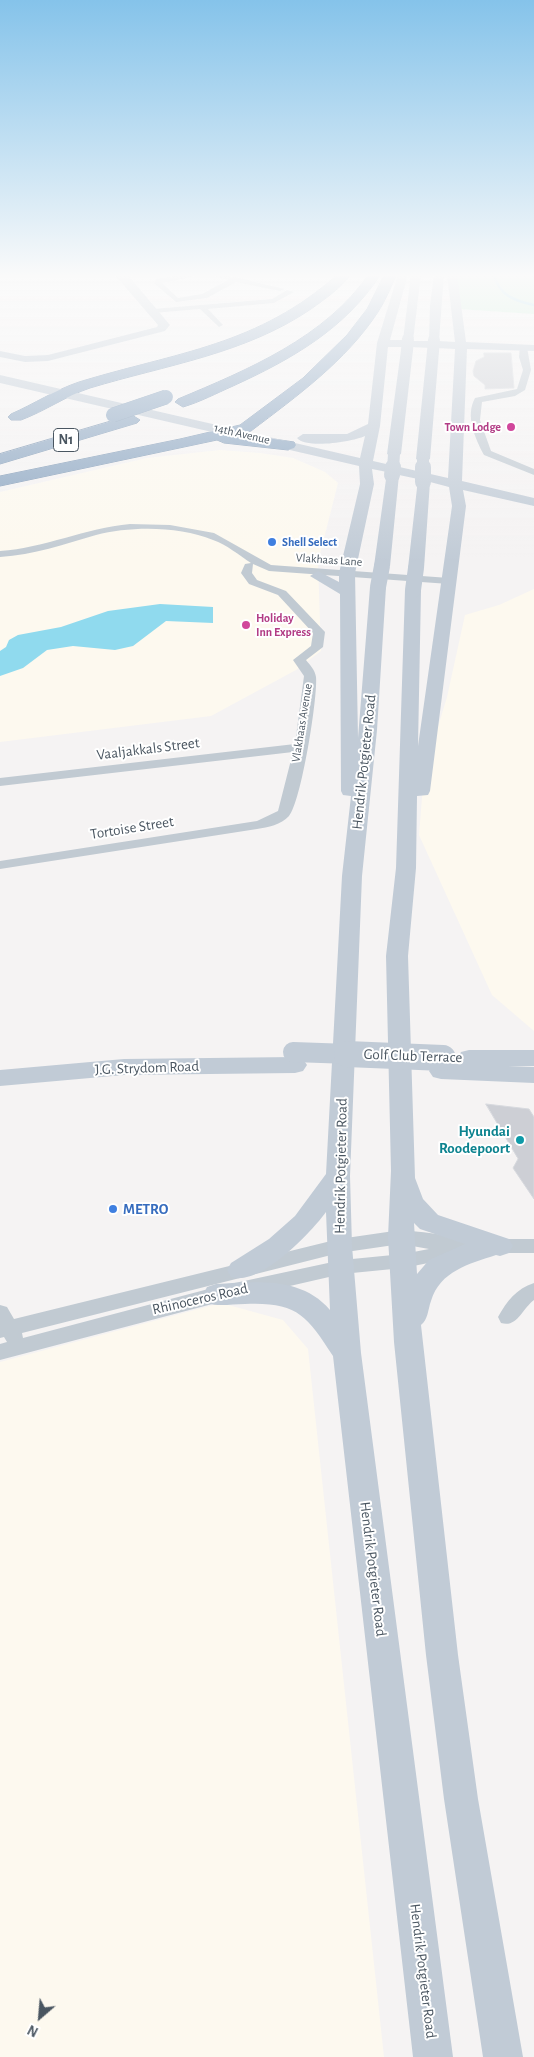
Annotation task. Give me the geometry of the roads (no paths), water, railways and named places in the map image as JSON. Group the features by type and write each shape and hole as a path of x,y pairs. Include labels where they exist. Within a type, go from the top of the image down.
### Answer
{"highway":[{"path":"16,416 70,391 143,370"},
{"name":"N1","path":"0,449 166,397 227,370"},
{"name":"N1","path":"0,459 132,420 183,402 255,370"},
{"path":"0,481 180,444 238,429 308,381 319,370"},
{"path":"0,426 45,397 44,393 36,386"},
{"path":"180,444 237,438 285,441"}],"main road":[{"path":"352,876 348,576 367,484 367,459 374,426 380,370"},
{"name":"Hendrik Potgieter Road","path":"405,370 382,566 374,582 368,730 352,876 338,1176 340,1256 346,1353 433,2057"},
{"path":"431,370 413,590 406,868 397,956 402,1249 408,1342 442,1654 461,1799 503,2057"},
{"path":"406,868 413,843 432,721 459,506 462,475 455,459 459,370"},
{"name":"14th Avenue","path":"0,372 70,391 367,459"},
{"name":"14th Avenue","path":"0,379 70,391"},
{"path":"285,441 345,439 362,434 374,426"},
{"name":"14th Avenue","path":"285,441 318,453 462,475"},
{"path":"318,453 351,466 367,484"},
{"path":"462,475 499,487 534,502"},
{"path":"462,475 499,487 534,493"},
{"path":"459,506 463,499 468,496 499,487 534,488"},
{"path":"320,574 348,576"},
{"path":"320,574 348,576"},
{"name":"J.G. Strydom Road","path":"0,1066 89,1055 235,1050 294,1058"},
{"name":"Golf Club Terrace","path":"294,1058 442,1064 534,1075"},
{"name":"J.G. Strydom Road","path":"0,1078 124,1067 294,1058"},
{"name":"Golf Club Terrace","path":"442,1064 534,1058"},
{"path":"402,1171 411,1203 430,1222 488,1247"},
{"path":"240,1270 278,1246 304,1223 338,1176"},
{"path":"408,1342 418,1296 426,1278 450,1260 488,1247"},
{"path":"216,1295 265,1291 292,1295 303,1300 326,1320 346,1353"}],"street":[{"path":"527,370 522,390 515,394 496,395 478,400 475,420 477,431 487,453 497,459 534,472"},
{"name":"Vlakhaas Avenue","path":"0,556 45,552 118,532 158,531 205,538 253,565 246,573 253,582 282,593 319,632 317,647 299,660 310,675 309,696 291,792 285,812 268,822"},
{"name":"Vlakhaas Lane","path":"253,565 320,574"},
{"name":"Vlakhaas Lane","path":"253,565 286,575 320,574"},
{"name":"Vlakhaas Lane","path":"282,593 278,586 286,575"},
{"name":"Vlakhaas Lane","path":"348,576 374,582 449,581"},
{"name":"Vaaljakkals Street","path":"0,782 299,748"},
{"name":"Tortoise Street","path":"0,865 268,822"},
{"name":"Rhinoceros Road","path":"3,1323 240,1270 402,1249 534,1246"},
{"name":"Rhinoceros Road","path":"10,1350 108,1322 216,1295 340,1256"},
{"path":"508,1317 522,1298 534,1291"},
{"path":"3,1323 10,1350"}],"water":[{"path":"160,604 213,607 213,623 166,621 133,646 115,650 73,646 47,650 23,668 0,676 0,651 6,647 9,640 18,635 61,627 108,611"}],"place":[{"name":"Town Lodge","path":"511,427"},
{"name":"Shell Select","path":"272,542"},
{"name":"Holiday Inn Express","path":"246,625"},
{"name":"Hyundai Roodepoort","path":"520,1140"},
{"name":"METRO","path":"113,1209"}]}
